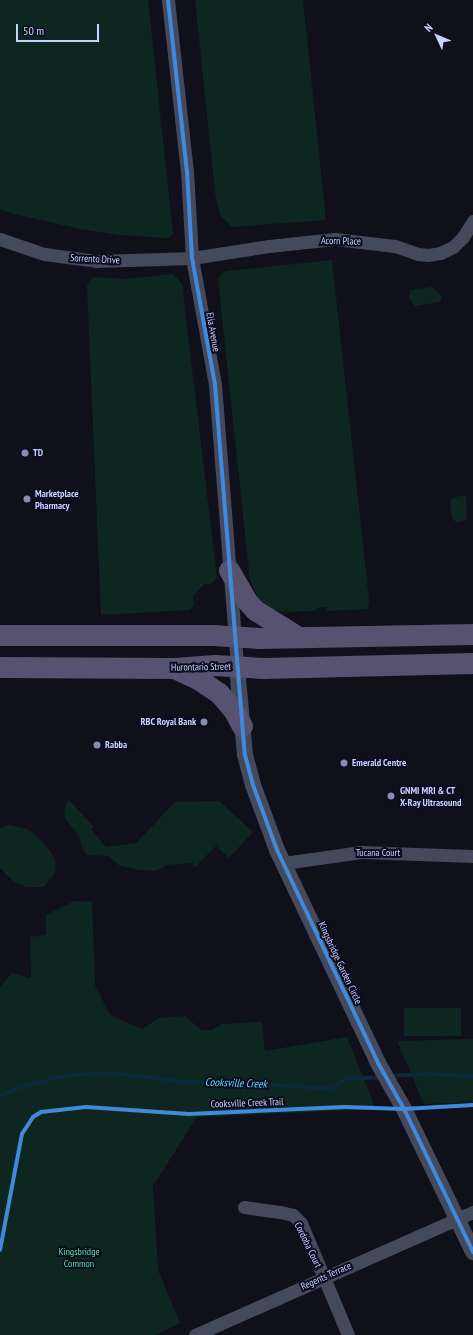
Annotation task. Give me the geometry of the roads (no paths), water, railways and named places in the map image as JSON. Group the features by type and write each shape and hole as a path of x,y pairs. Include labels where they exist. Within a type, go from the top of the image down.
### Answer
{"main road":[{"path":"229,570 246,600 255,610 297,636"},
{"path":"0,635 235,637 473,634"},
{"name":"Hurontario Street","path":"0,667 174,668 214,665 237,667 473,663"},
{"path":"174,668 198,679 219,693 234,711 242,726"}],"street":[{"name":"Elia Avenue","path":"168,0 187,171 192,258 215,386 237,667"},
{"name":"Acorn Place","path":"192,258 269,246 335,239 395,246 418,254 434,255 453,247 463,237 473,221"},
{"name":"Sorrento Drive","path":"0,239 44,254 80,260 97,261 192,258"},
{"name":"Kingsbridge Garden Circle","path":"237,667 245,755 253,784 284,863 378,1063 399,1100 473,1252"},
{"name":"Tucana Court","path":"284,863 361,852 473,856"},
{"name":"Cordoba Court","path":"244,1207 293,1215 300,1223 324,1277"},
{"name":"Regents Terrace","path":"195,1335 473,1212"},
{"path":"324,1277 348,1335"}],"waterway":[{"name":"Cooksville Creek","path":"0,1096 23,1086 70,1075 111,1073 188,1082 238,1082 331,1089 346,1079 381,1077"},
{"name":"Cooksville Creek","path":"391,1076 428,1074 473,1076"}],"place":[{"name":"TD","path":"25,453"},
{"name":"Marketplace Pharmacy","path":"27,499"},
{"name":"RBC Royal Bank","path":"204,722"},
{"name":"Rabba","path":"97,745"},
{"name":"Emerald Centre","path":"344,763"},
{"name":"GNMI MRI & CT X-Ray Ultrasound","path":"391,796"}],"park label":[{"name":"Kingsbridge Common","path":"79,1256"}]}
